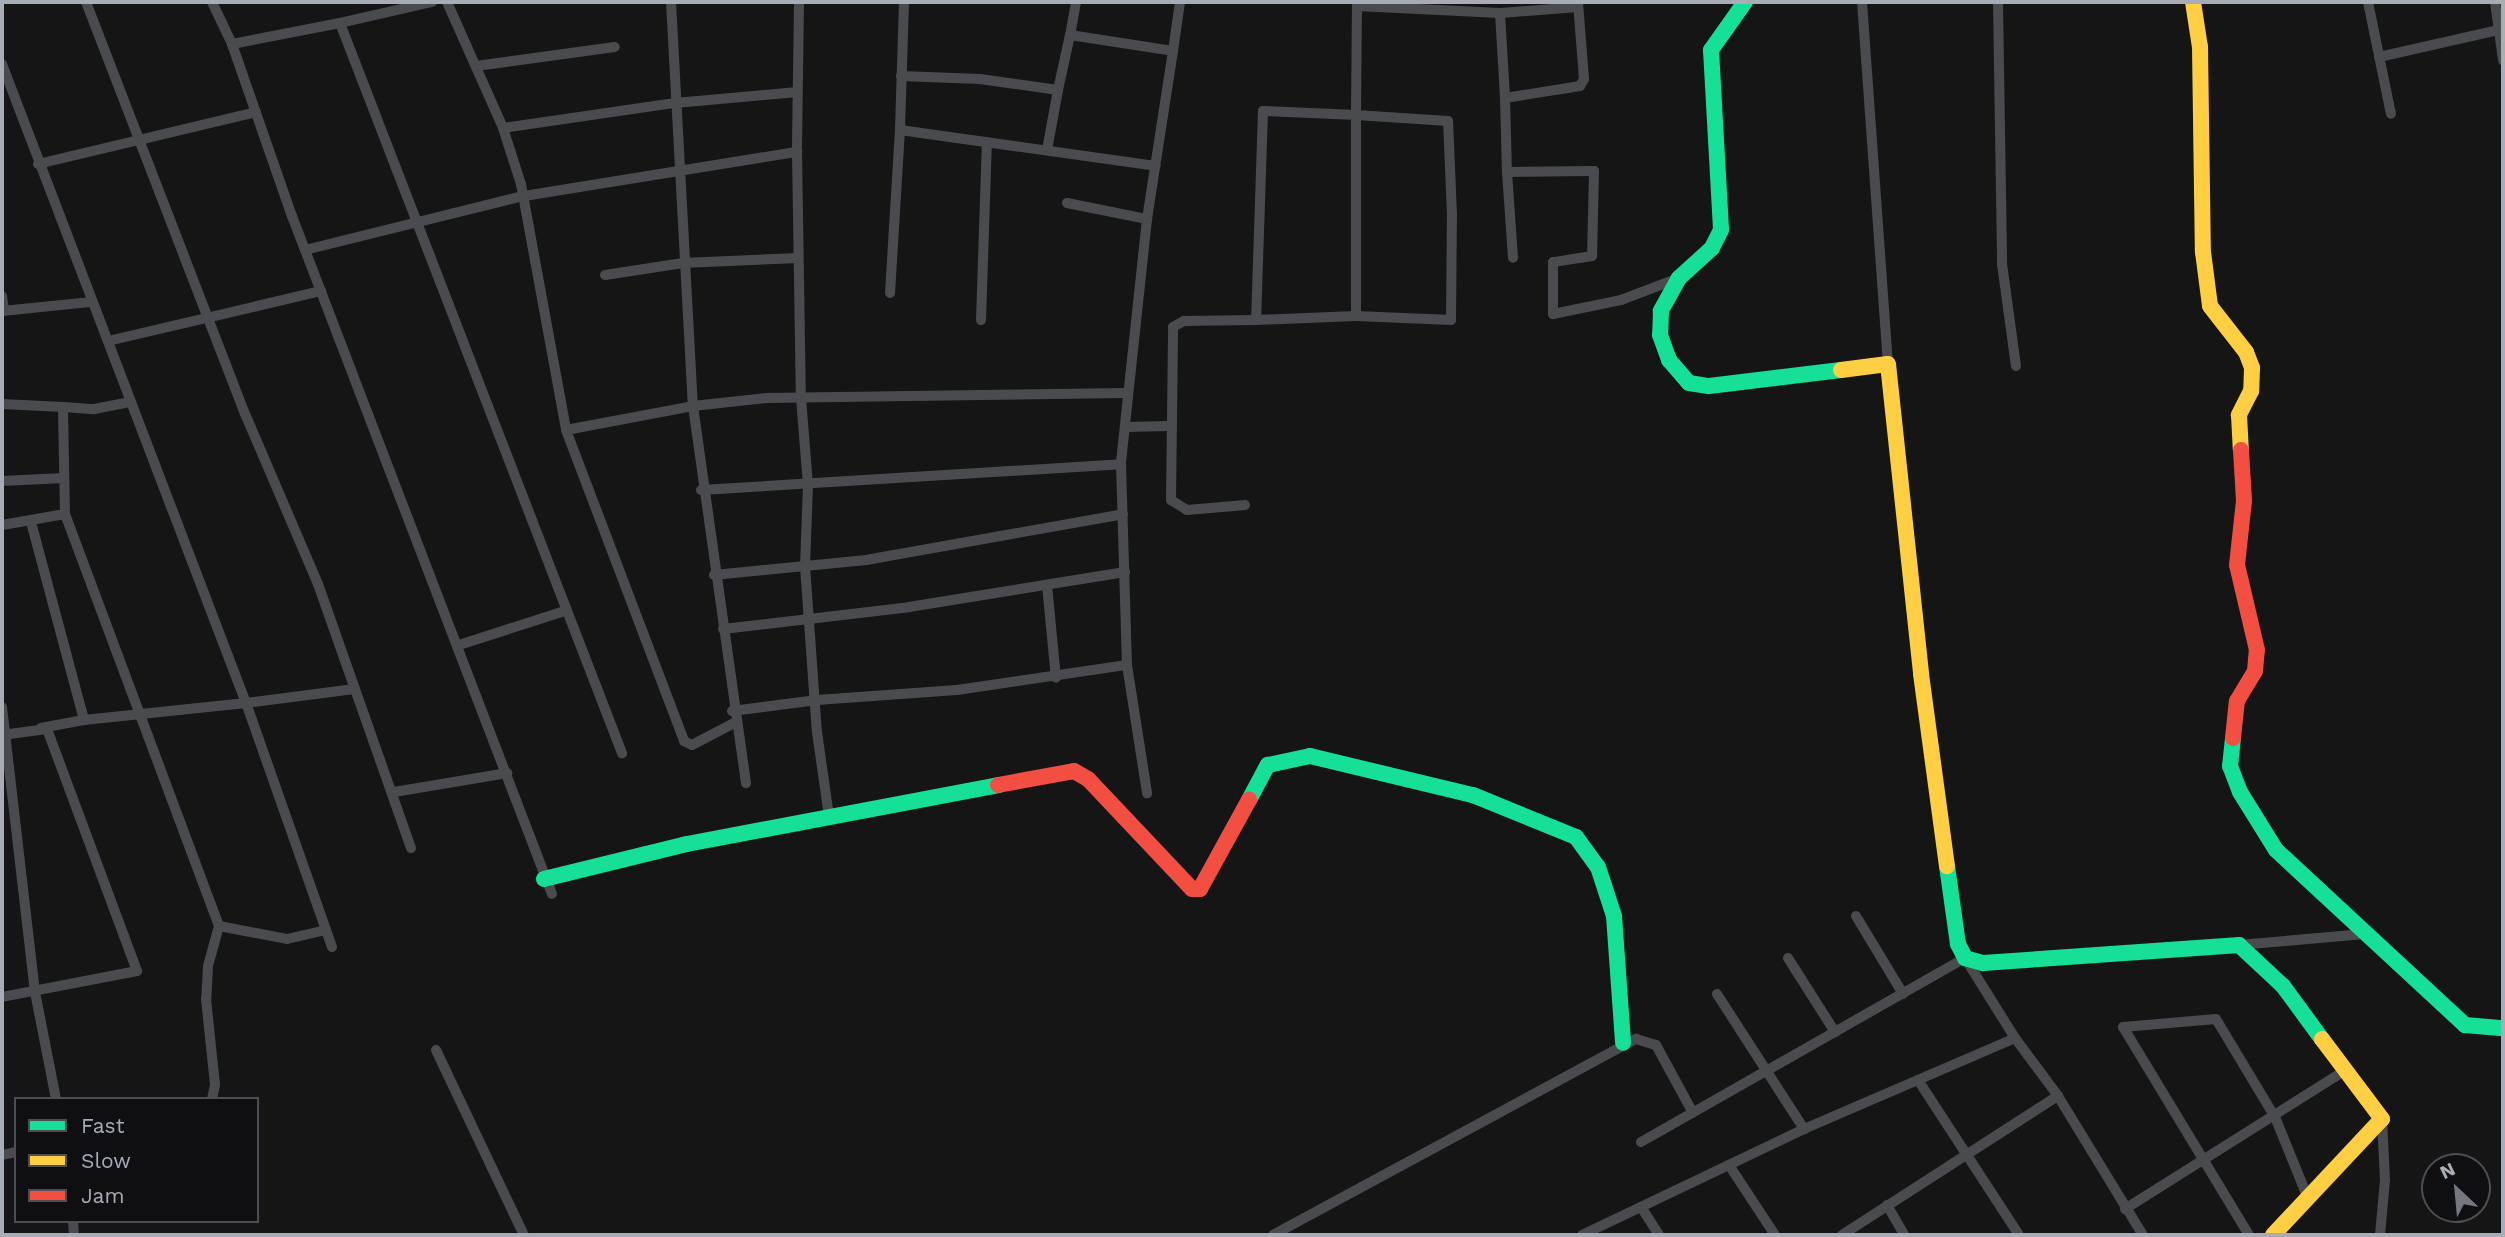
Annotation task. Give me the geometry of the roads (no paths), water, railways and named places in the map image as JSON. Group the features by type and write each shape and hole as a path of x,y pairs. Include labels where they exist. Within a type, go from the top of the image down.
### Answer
{"street":[{"path":"86,2 318,584 354,689 394,792 411,848"},
{"path":"212,2 232,44 305,250 459,645 548,886 829,817 1074,771 1088,779 1192,889 1199,889 1268,765 1279,760 1310,756 1473,796 1576,837 1587,847 1615,916 1623,1043"},
{"path":"232,44 432,2"},
{"path":"447,2 503,128 524,196 566,430 684,741 692,745 733,717 817,700 1056,678 1127,665"},
{"path":"671,2 681,169 683,262 701,490 723,629 733,717 746,783"},
{"path":"799,2 798,258 801,398 808,485 805,566 817,700 818,743 829,817"},
{"path":"890,293 900,130 904,2"},
{"path":"1047,150 1076,2"},
{"path":"1147,793 1127,665 1121,464 1147,219 1180,2"},
{"path":"1745,2 1711,50 1724,210 1721,230 1712,248 1679,278 1661,311 1660,335 1678,375 1689,383 1709,386 1888,364"},
{"path":"1862,2 1888,364 1921,674 1958,944 2015,1038 2058,1096 2143,1235"},
{"path":"1998,2 2002,264 2016,366"},
{"path":"2193,2 2200,47 2203,252 2210,306 2246,352 2252,368 2250,391 2239,415 2244,501 2237,565 2257,650 2255,671 2237,701 2231,766 2240,792 2276,850 2465,1025 2503,1028"},
{"path":"2368,2 2391,114"},
{"path":"2495,2 2503,60"},
{"path":"1356,316 1357,4 1484,6 1500,13 1578,5 1584,79 1580,86 1505,98"},
{"path":"1500,13 1513,258"},
{"path":"340,23 622,753"},
{"path":"2379,57 2499,30"},
{"path":"1070,35 1173,51"},
{"path":"476,66 615,47"},
{"path":"2,64 90,302 108,341 129,402 246,703 332,947"},
{"path":"901,76 980,79 1058,90"},
{"path":"503,128 675,103 799,92"},
{"path":"1245,505 1186,510 1176,506 1168,484 1173,327 1184,321 1256,320 1356,316 1451,320 1452,215 1448,121 1263,111 1256,320"},
{"path":"38,164 256,112"},
{"path":"900,130 1155,166"},
{"path":"981,320 987,142"},
{"path":"305,250 524,196 797,152"},
{"path":"1507,172 1594,172 1592,256 1553,262 1553,314 1621,300 1679,278"},
{"path":"1067,203 1147,219"},
{"path":"605,275 683,262 798,258"},
{"path":"108,341 209,315 321,291"},
{"path":"2,296 3,311 90,302"},
{"path":"566,430 693,405 801,398 1127,393"},
{"path":"2,404 94,409 129,402"},
{"path":"63,407 65,514 219,926 208,966 206,999 215,1085 212,1097"},
{"path":"1126,427 1169,426"},
{"path":"701,490 1121,464"},
{"path":"2,481 65,478"},
{"path":"2,525 65,514"},
{"path":"714,575 866,560 1123,514"},
{"path":"30,522 84,720"},
{"path":"723,629 1125,572"},
{"path":"1047,585 1056,678"},
{"path":"459,645 565,611"},
{"path":"4,735 84,720 354,689"},
{"path":"2,707 35,992 56,1097"},
{"path":"2,997 137,971 47,729 4,735"},
{"path":"394,792 507,773"},
{"path":"1856,916 1903,994"},
{"path":"219,926 287,939 326,930"},
{"path":"1641,1142 1965,958 1983,963 2365,934"},
{"path":"2239,945 2283,986 2382,1119 2385,1180 2379,1235"},
{"path":"1788,958 1835,1032"},
{"path":"1717,994 1804,1129"},
{"path":"2249,1235 2123,1027 2216,1019 2275,1117 2307,1196"},
{"path":"1582,1235 1804,1129 2015,1038"},
{"path":"1273,1235 1623,1043 1646,1039 1656,1045 1693,1113"},
{"path":"436,1050 524,1235"},
{"path":"2125,1209 2275,1117 2344,1071"},
{"path":"1918,1080 2019,1235"},
{"path":"1842,1235 1968,1157 2058,1096"},
{"path":"2273,1235 2382,1119"},
{"path":"1729,1165 1775,1235"},
{"path":"1641,1206 1660,1235"},
{"path":"1887,1206 1904,1235"}]}
